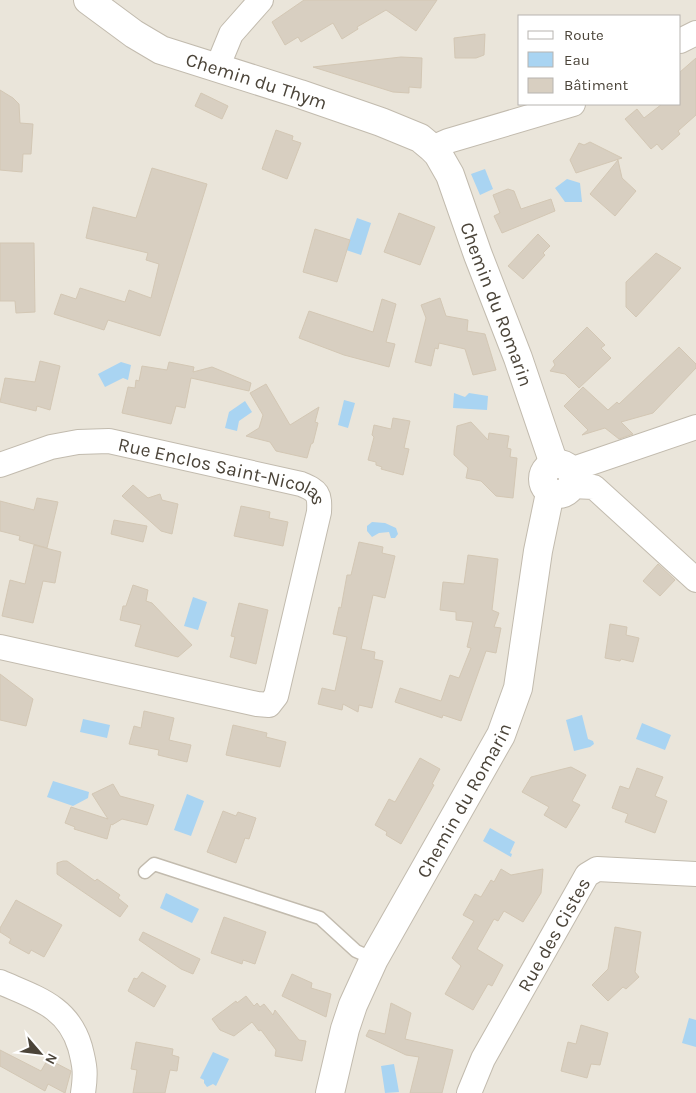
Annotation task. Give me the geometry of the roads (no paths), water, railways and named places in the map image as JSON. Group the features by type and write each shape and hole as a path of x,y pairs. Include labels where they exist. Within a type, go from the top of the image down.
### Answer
{"street":[{"name":"Chemin du Thym","path":"88,0 134,34 161,50 381,122 420,138 432,148"},
{"path":"217,68 231,34 261,0"},
{"path":"681,40 696,33"},
{"path":"432,148 448,141 570,105"},
{"name":"Chemin du Romarin","path":"330,1093 345,1029 353,1005 374,959 501,735 510,714 518,688 538,551 568,480 478,255 450,175 438,154 432,148"},
{"path":"696,427 608,456 568,480 696,580"},
{"name":"Rue Enclos Saint-Nicolas","path":"0,465 51,447 78,442 109,441 301,484 314,489 320,499 319,512 276,696 269,705 257,704 0,647"},
{"name":"Rue des Cistes","path":"469,1093 483,1059 587,875 597,869 668,871 696,874"},
{"path":"0,982 47,1004 68,1021 77,1037 85,1068 83,1093"}],"lane":[{"path":"145,872 154,864 320,918 356,951 374,959"}],"water":[{"path":"485,169 493,189 480,195 471,174"},
{"path":"567,179 580,183 582,202 565,202 555,188"},
{"path":"357,218 371,223 361,255 346,250"},
{"path":"121,362 131,365 128,380 123,378 105,387 98,374"},
{"path":"454,393 465,397 469,393 488,396 487,410 453,408"},
{"path":"344,400 355,403 348,428 338,425"},
{"path":"245,401 252,412 239,421 237,431 225,428 229,412"},
{"path":"372,522 385,523 396,528 398,534 395,538 391,538 389,532 379,533 372,537 367,531 367,526"},
{"path":"193,597 207,602 198,630 184,626"},
{"path":"582,715 588,739 593,741 594,744 590,747 574,751 566,720"},
{"path":"83,719 110,725 107,738 80,732"},
{"path":"642,723 671,735 665,750 636,739"},
{"path":"53,781 89,792 88,798 73,806 47,797"},
{"path":"187,794 204,801 191,836 174,830"},
{"path":"490,828 515,842 510,853 512,854 511,857 483,841"},
{"path":"166,893 199,909 192,923 160,908"},
{"path":"689,1018 696,1020 696,1047 682,1043"},
{"path":"213,1052 229,1059 216,1086 213,1084 207,1087 204,1080 200,1078"},
{"path":"394,1064 399,1092 385,1093 381,1066"}]}
